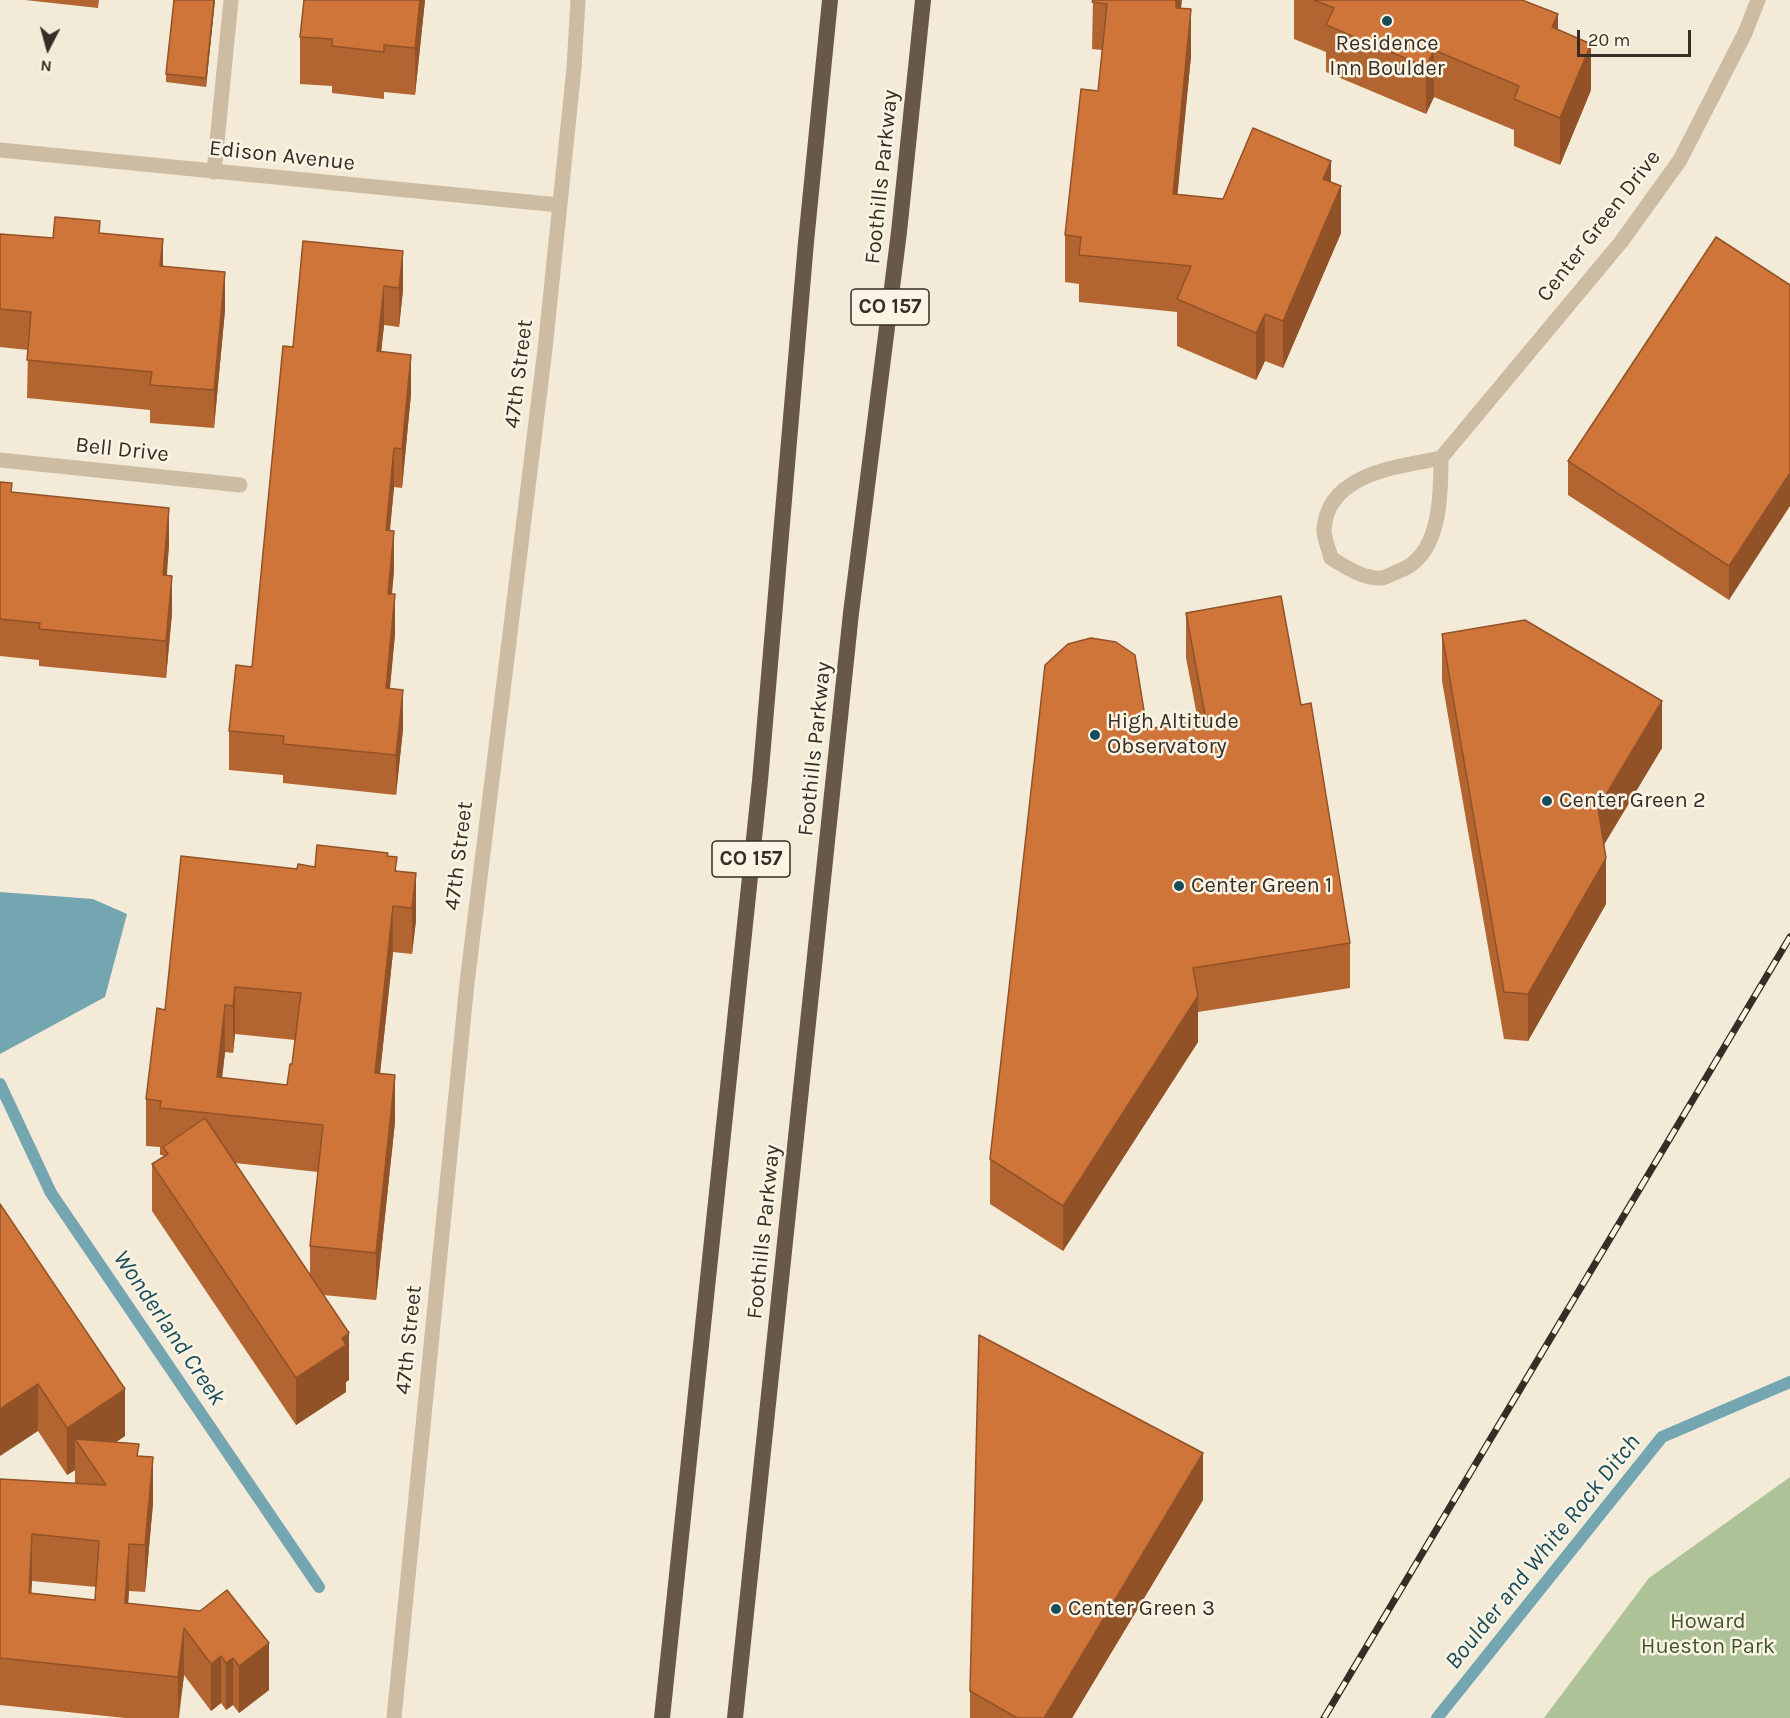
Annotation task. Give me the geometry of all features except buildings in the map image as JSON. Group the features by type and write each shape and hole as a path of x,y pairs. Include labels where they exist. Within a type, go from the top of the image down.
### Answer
{"highway":[{"name":"CO 157","path":"662,1718 760,781 806,242 830,0"},
{"name":"Foothills Parkway","path":"735,1718 850,625 899,232 923,0"}],"street":[{"path":"214,172 231,0"},
{"name":"47th Street","path":"394,1718 467,982 537,412 574,68 578,0"},
{"name":"Center Green Drive","path":"1441,458 1620,242 1680,160 1745,33 1758,0"},
{"name":"Edison Avenue","path":"0,150 559,205"},
{"path":"1441,458 1441,486 1437,518 1424,553 1410,567 1382,578 1353,572 1331,558 1324,531 1330,506 1343,491 1365,475 1441,458"},
{"name":"Bell Drive","path":"0,460 240,484"}],"green space":[{"name":"Howard Hueston Park","path":"1790,1477 1790,1718 1544,1718 1649,1578"}],"water":[{"path":"0,892 93,899 127,914 105,997 0,1054"}],"waterway":[{"name":"Wonderland Creek","path":"0,1084 51,1193 319,1587"},
{"name":"Boulder and White Rock Ditch","path":"1437,1718 1662,1437 1790,1382"}],"railway":[{"path":"1324,1718 1790,937"}],"place":[{"name":"Residence Inn Boulder","path":"1387,21"},
{"name":"High Altitude Observatory","path":"1095,735"},
{"name":"Center Green 2","path":"1547,801"},
{"name":"Center Green 1","path":"1179,886"},
{"name":"Center Green 3","path":"1056,1609"}]}
